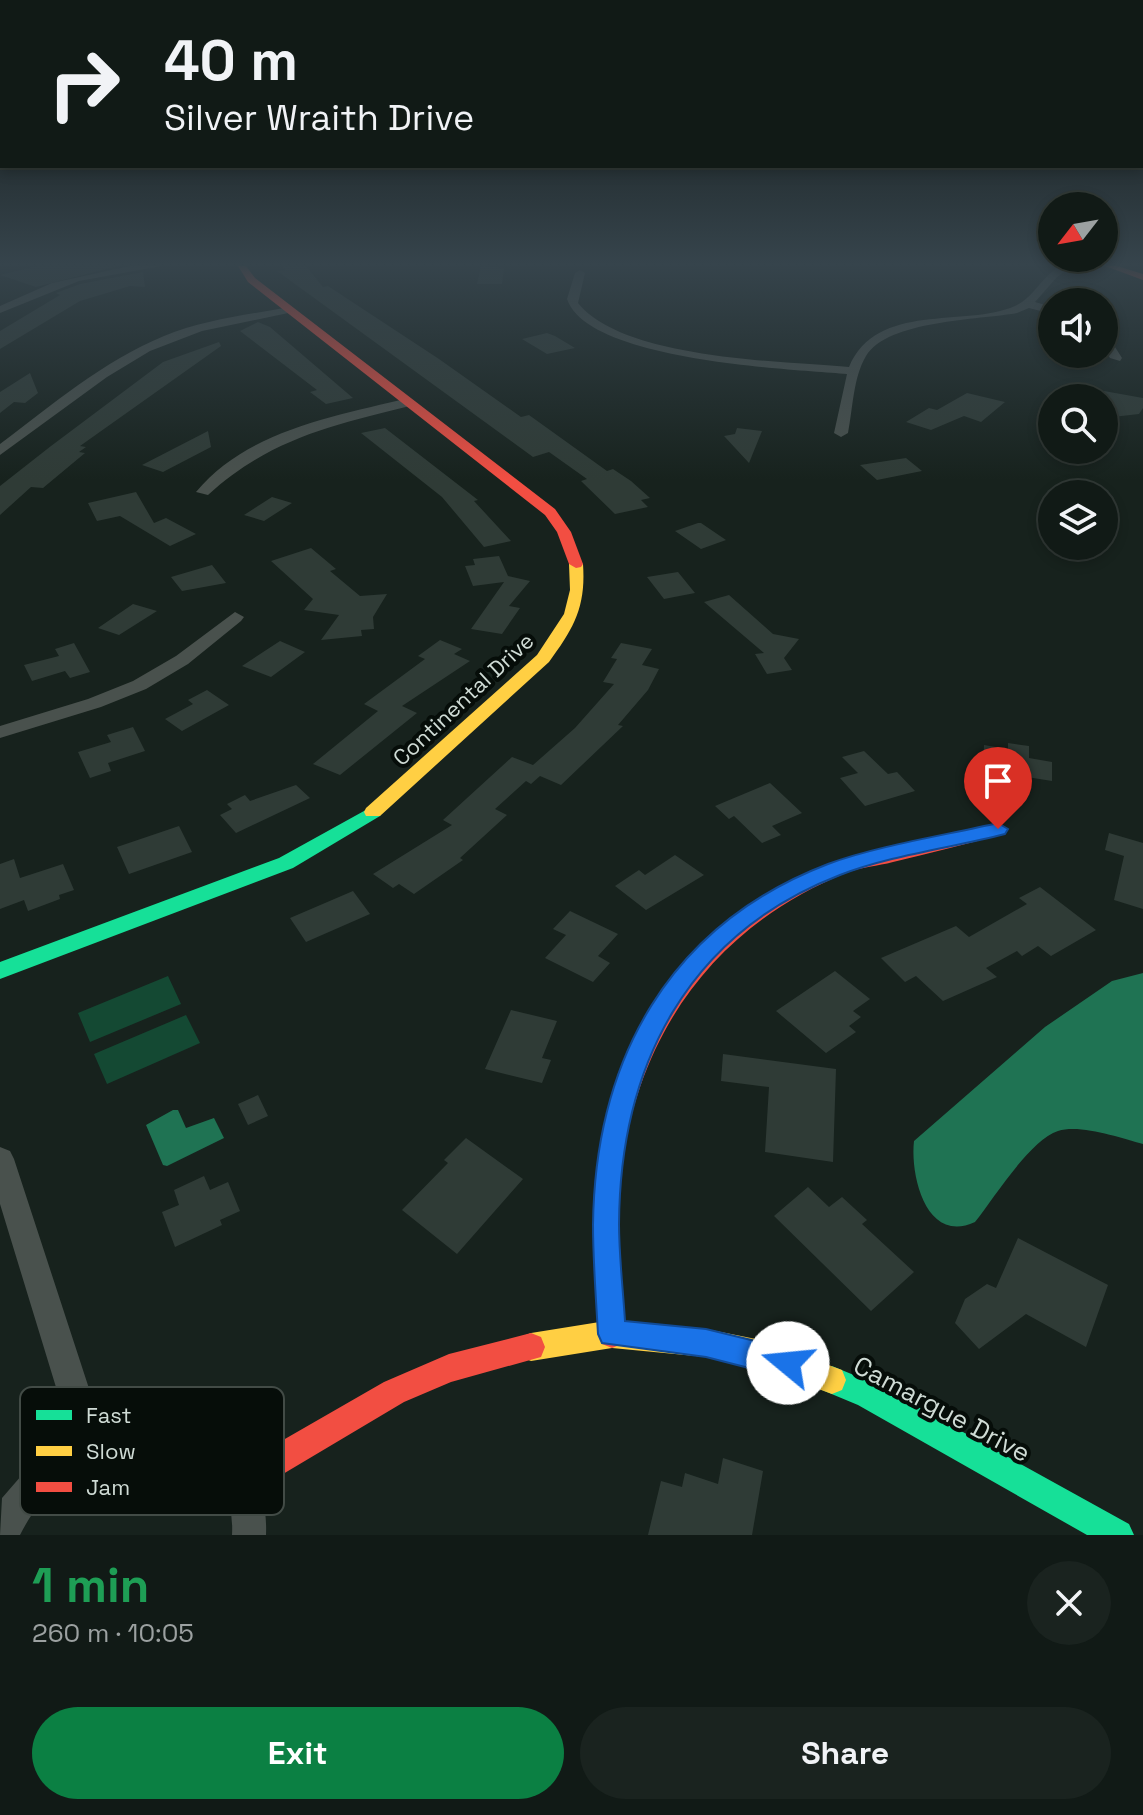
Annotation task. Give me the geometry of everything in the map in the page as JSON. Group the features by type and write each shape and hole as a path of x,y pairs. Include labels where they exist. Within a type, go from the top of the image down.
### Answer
{"street":[{"path":"0,451 107,372 145,349 175,338"},
{"name":"Continental Drive","path":"0,971 286,863 326,844 394,796 538,664 558,641 578,594 576,554 567,533 538,501 325,338"},
{"path":"621,338 688,354 855,371"},
{"path":"841,433 855,371 864,350 885,338"},
{"path":"203,492 225,469 266,442 295,431 409,402"},
{"path":"0,732 102,701 144,683 181,661 235,617"},
{"path":"612,1334 606,1225 610,1169 619,1115 635,1060 652,1023 690,965 721,936 774,899 835,869 998,829"},
{"path":"0,1159 72,1387"},
{"name":"Camargue Drive","path":"284,1456 394,1392 449,1368 532,1347 612,1334 706,1343 761,1354 815,1373 868,1395 1118,1535"},
{"path":"2,1535 20,1503"},
{"path":"247,1515 249,1535"}],"shaded area":[{"path":"1143,973 1143,1144 1089,1130 1058,1131 1024,1157 975,1222 958,1227 944,1224 933,1215 919,1188 913,1155 914,1141 1045,1027 1112,981"},
{"path":"168,976 181,1004 90,1042 78,1013"},
{"path":"186,1015 200,1043 107,1084 94,1054"},
{"path":"178,1110 186,1128 214,1118 224,1138 167,1166 163,1165 146,1125"}],"building":[{"path":"0,338 19,338 0,349"},
{"path":"249,338 282,338 353,398 326,404 310,392 317,390"},
{"path":"369,338 407,338 521,417 529,415 607,471 613,469 631,481 650,498 641,500 648,507 615,514 581,481 587,479 549,452 533,457"},
{"path":"558,338 575,348 547,354 522,339"},
{"path":"219,342 221,346 80,446 86,447 79,452 85,453 43,488 31,487 0,515 0,486 163,362"},
{"path":"30,373 38,393 25,403 14,402 0,413 0,392"},
{"path":"967,393 1005,402 981,422 964,416 931,430 906,422 929,408 937,410"},
{"path":"1118,394 1143,398 1143,408 1139,414 1118,416"},
{"path":"385,428 478,500 474,501 511,541 484,547 442,497 361,433"},
{"path":"737,428 762,431 749,463 724,436 735,434"},
{"path":"208,431 211,447 163,472 142,465"},
{"path":"906,458 922,471 877,480 860,465"},
{"path":"136,492 154,523 166,518 196,534 170,546 120,516 97,521 88,503"},
{"path":"272,497 292,503 264,521 244,515"},
{"path":"698,523 726,540 701,549 675,531"},
{"path":"311,548 336,569 330,571 360,596 387,594 373,617 374,629 361,630 362,636 321,640 339,615 304,610 313,599 271,561"},
{"path":"499,556 508,576 530,581 509,606 520,608 502,634 471,629 504,582 473,586 465,566 475,565 473,559"},
{"path":"212,565 226,583 182,591 171,577"},
{"path":"678,572 695,593 664,599 647,577"},
{"path":"729,595 773,634 799,639 784,658 792,670 767,674 755,654 764,653 704,602"},
{"path":"133,604 157,611 119,635 98,628"},
{"path":"440,640 462,649 454,654 470,661 402,706 417,713 340,775 313,764 378,711 364,704 425,659 418,656"},
{"path":"280,641 305,652 271,677 242,666"},
{"path":"74,643 90,672 70,678 65,671 32,681 24,665 59,656 55,649"},
{"path":"621,643 652,649 642,665 659,669 648,690 618,725 623,726 561,785 540,776 531,784 526,781 495,809 507,815 460,858 463,860 414,894 399,884 393,888 373,874 452,825 443,820 512,757 533,765 575,728 614,684 603,682 617,659 611,658"},
{"path":"207,690 229,705 182,731 165,719 193,704 188,700"},
{"path":"133,727 145,751 108,763 111,771 90,778 78,752 111,742 107,735"},
{"path":"1008,743 1029,746 1029,758 1052,762 1052,781 983,770 984,745 1008,749"},
{"path":"864,751 888,774 897,772 915,791 865,806 840,778 858,773 842,757"},
{"path":"770,783 802,813 772,826 781,835 762,843 734,816 729,819 715,806"},
{"path":"296,785 310,798 236,833 220,815 232,809 227,804 245,795 250,801"},
{"path":"179,826 192,852 129,874 117,847"},
{"path":"1109,833 1143,843 1143,909 1114,900 1124,856 1105,850"},
{"path":"675,855 704,875 646,910 615,886 639,870 645,875"},
{"path":"14,859 20,878 63,864 74,890 28,911 24,900 0,909 0,864"},
{"path":"1040,887 1096,930 1051,956 1038,946 1022,956 1017,951 986,968 997,977 943,1001 916,976 905,982 881,958 956,926 969,937 1027,904 1019,898"},
{"path":"353,891 370,914 306,942 290,918"},
{"path":"570,911 618,934 598,956 610,963 593,982 545,958 566,935 553,929"},
{"path":"835,971 870,999 853,1011 861,1017 849,1026 856,1032 826,1053 776,1011"},
{"path":"511,1010 557,1021 542,1058 551,1060 542,1083 485,1069"},
{"path":"723,1054 836,1069 833,1162 765,1152 769,1087 721,1081"},
{"path":"258,1095 268,1116 248,1125 238,1104"},
{"path":"466,1138 523,1179 457,1254 402,1210 448,1163 444,1160"},
{"path":"204,1176 210,1190 228,1182 240,1211 220,1220 222,1225 175,1247 162,1212 179,1205 174,1190"},
{"path":"808,1187 829,1207 842,1197 867,1220 862,1224 914,1272 871,1311 774,1216"},
{"path":"1018,1238 1108,1285 1086,1347 1026,1314 979,1349 955,1323 965,1299 987,1284 996,1288"},
{"path":"723,1458 763,1471 752,1535 648,1535 661,1481 682,1487 685,1473 718,1484"}],"traffic: fast":[{"path":"0,971 286,863 373,812"},
{"path":"832,1380 868,1395 1118,1535"}],"traffic: slow":[{"path":"373,812 543,659 572,614 578,590 576,564"},
{"path":"531,1347 612,1334 706,1343 761,1354 832,1380"}],"traffic: jam":[{"path":"325,338 550,512 564,532 576,564"},
{"path":"612,1334 607,1207 610,1164 619,1115 634,1068 655,1024 682,983 714,947 751,915 793,888 845,866 998,829"},
{"path":"284,1456 394,1392 449,1368 531,1347"}],"route":[{"path":"788,1363 706,1343 612,1334 606,1225 610,1169 619,1115 635,1060 658,1011 690,965 721,936 774,899 835,869 998,829"}]}
